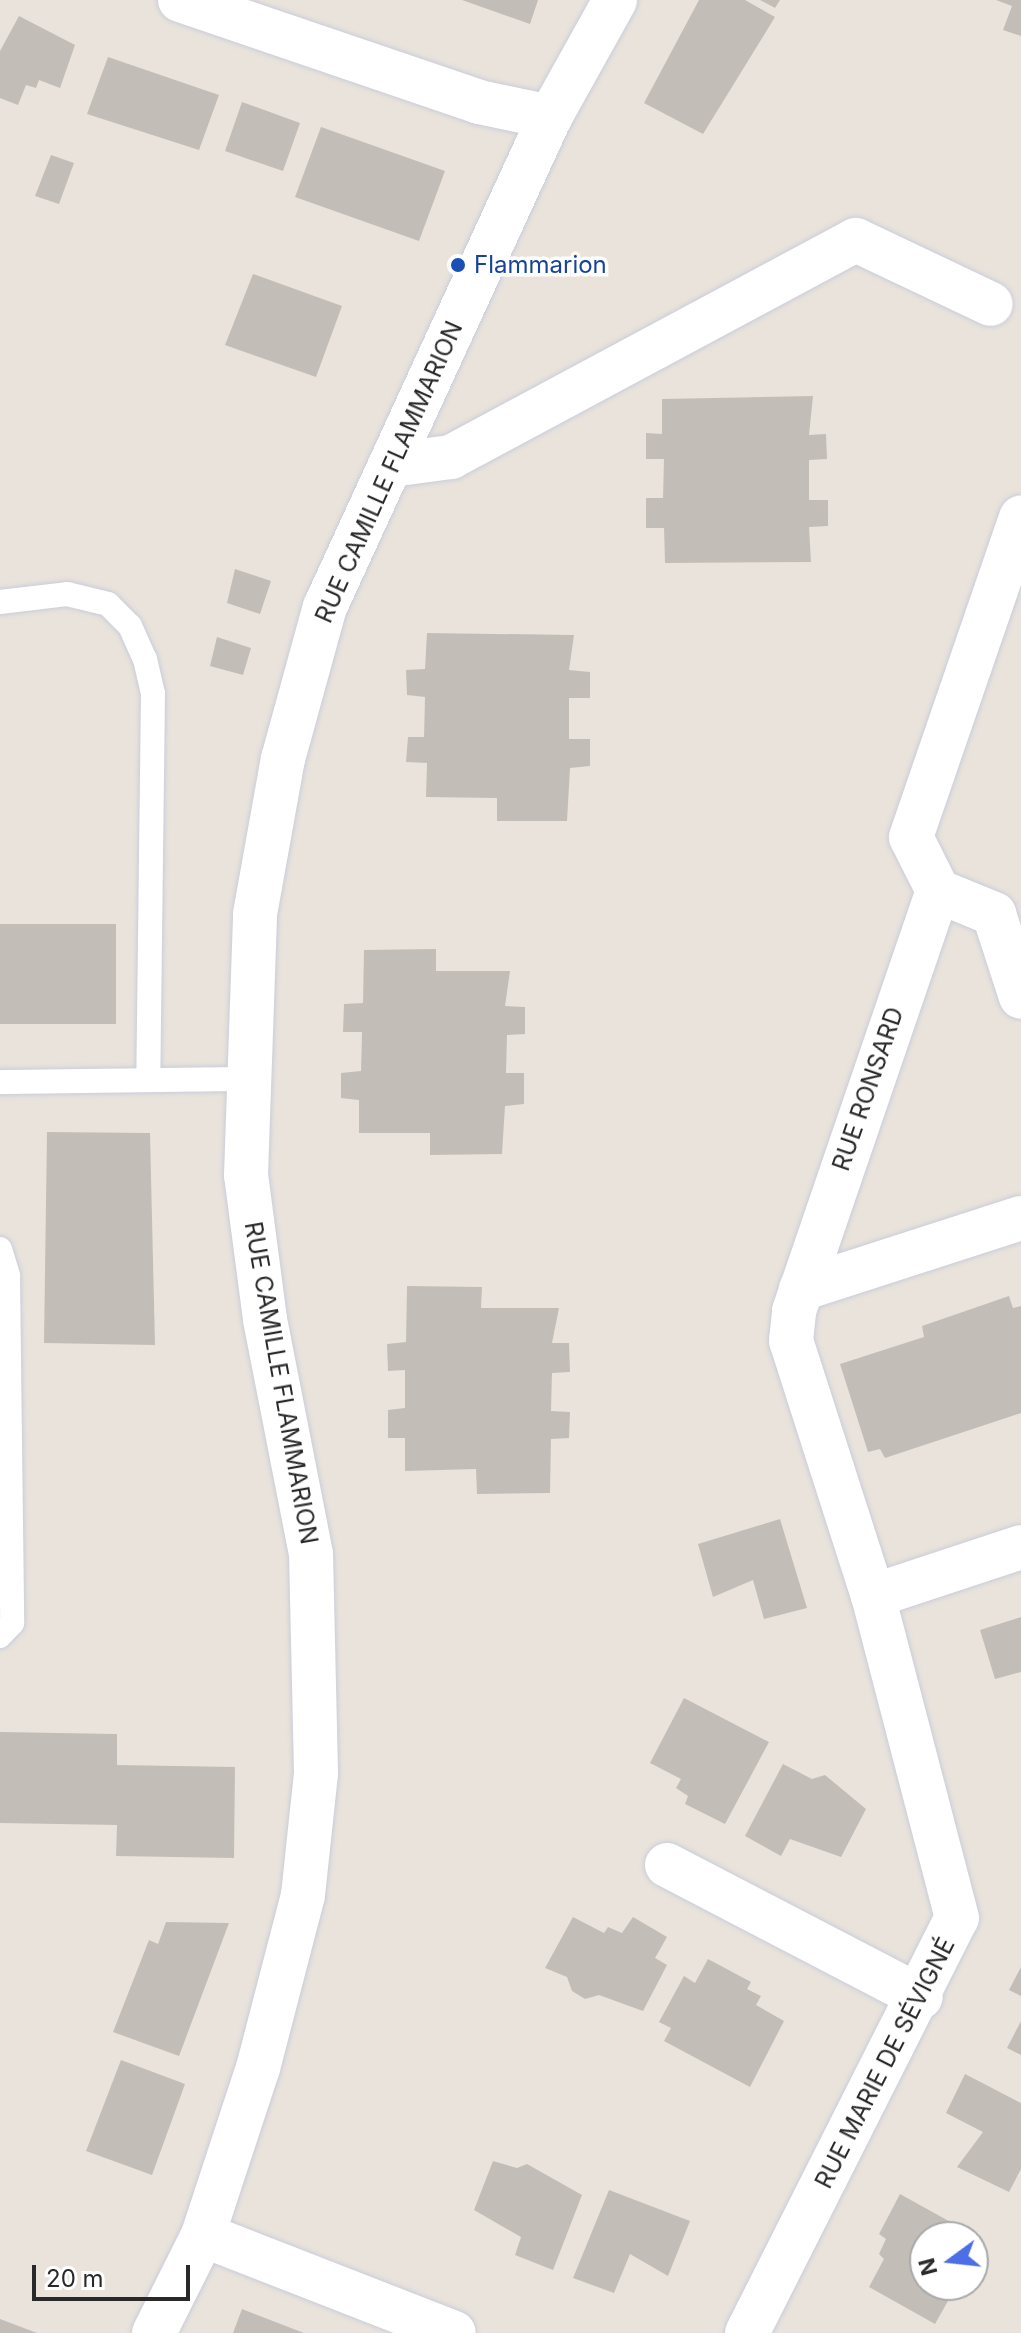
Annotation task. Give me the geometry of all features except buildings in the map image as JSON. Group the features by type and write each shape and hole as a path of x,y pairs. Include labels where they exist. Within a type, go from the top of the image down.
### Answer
{"street":[{"path":"180,0 479,102 550,117"},
{"name":"RUE CAMILLE FLAMMARION","path":"154,2333 203,2235 258,2068 303,1895 316,1773 311,1554 265,1319 246,1175 246,1079 255,914 283,759 325,607 550,117 615,0"},
{"path":"391,465 451,457 856,240 991,304"},
{"path":"1021,517 911,837 938,891 994,914 1021,997"},
{"name":"RUE RONSARD","path":"873,1596 791,1341 801,1289 938,891"},
{"path":"801,1289 1021,1218"},
{"path":"873,1596 1021,1547"},
{"name":"RUE MARIE DE SÉVIGNÉ","path":"747,2333 921,1997 957,1918 873,1596"},
{"path":"667,1865 921,1997"},
{"path":"203,2235 454,2333"}],"lane":[{"path":"0,602 67,594 108,604 130,626 145,659 153,693 148,1079"},
{"path":"0,1082 246,1079"},
{"path":"0,1249 8,1276 5,1384 12,1623 0,1636"}],"place":[{"name":"Flammarion","path":"458,265"}]}
